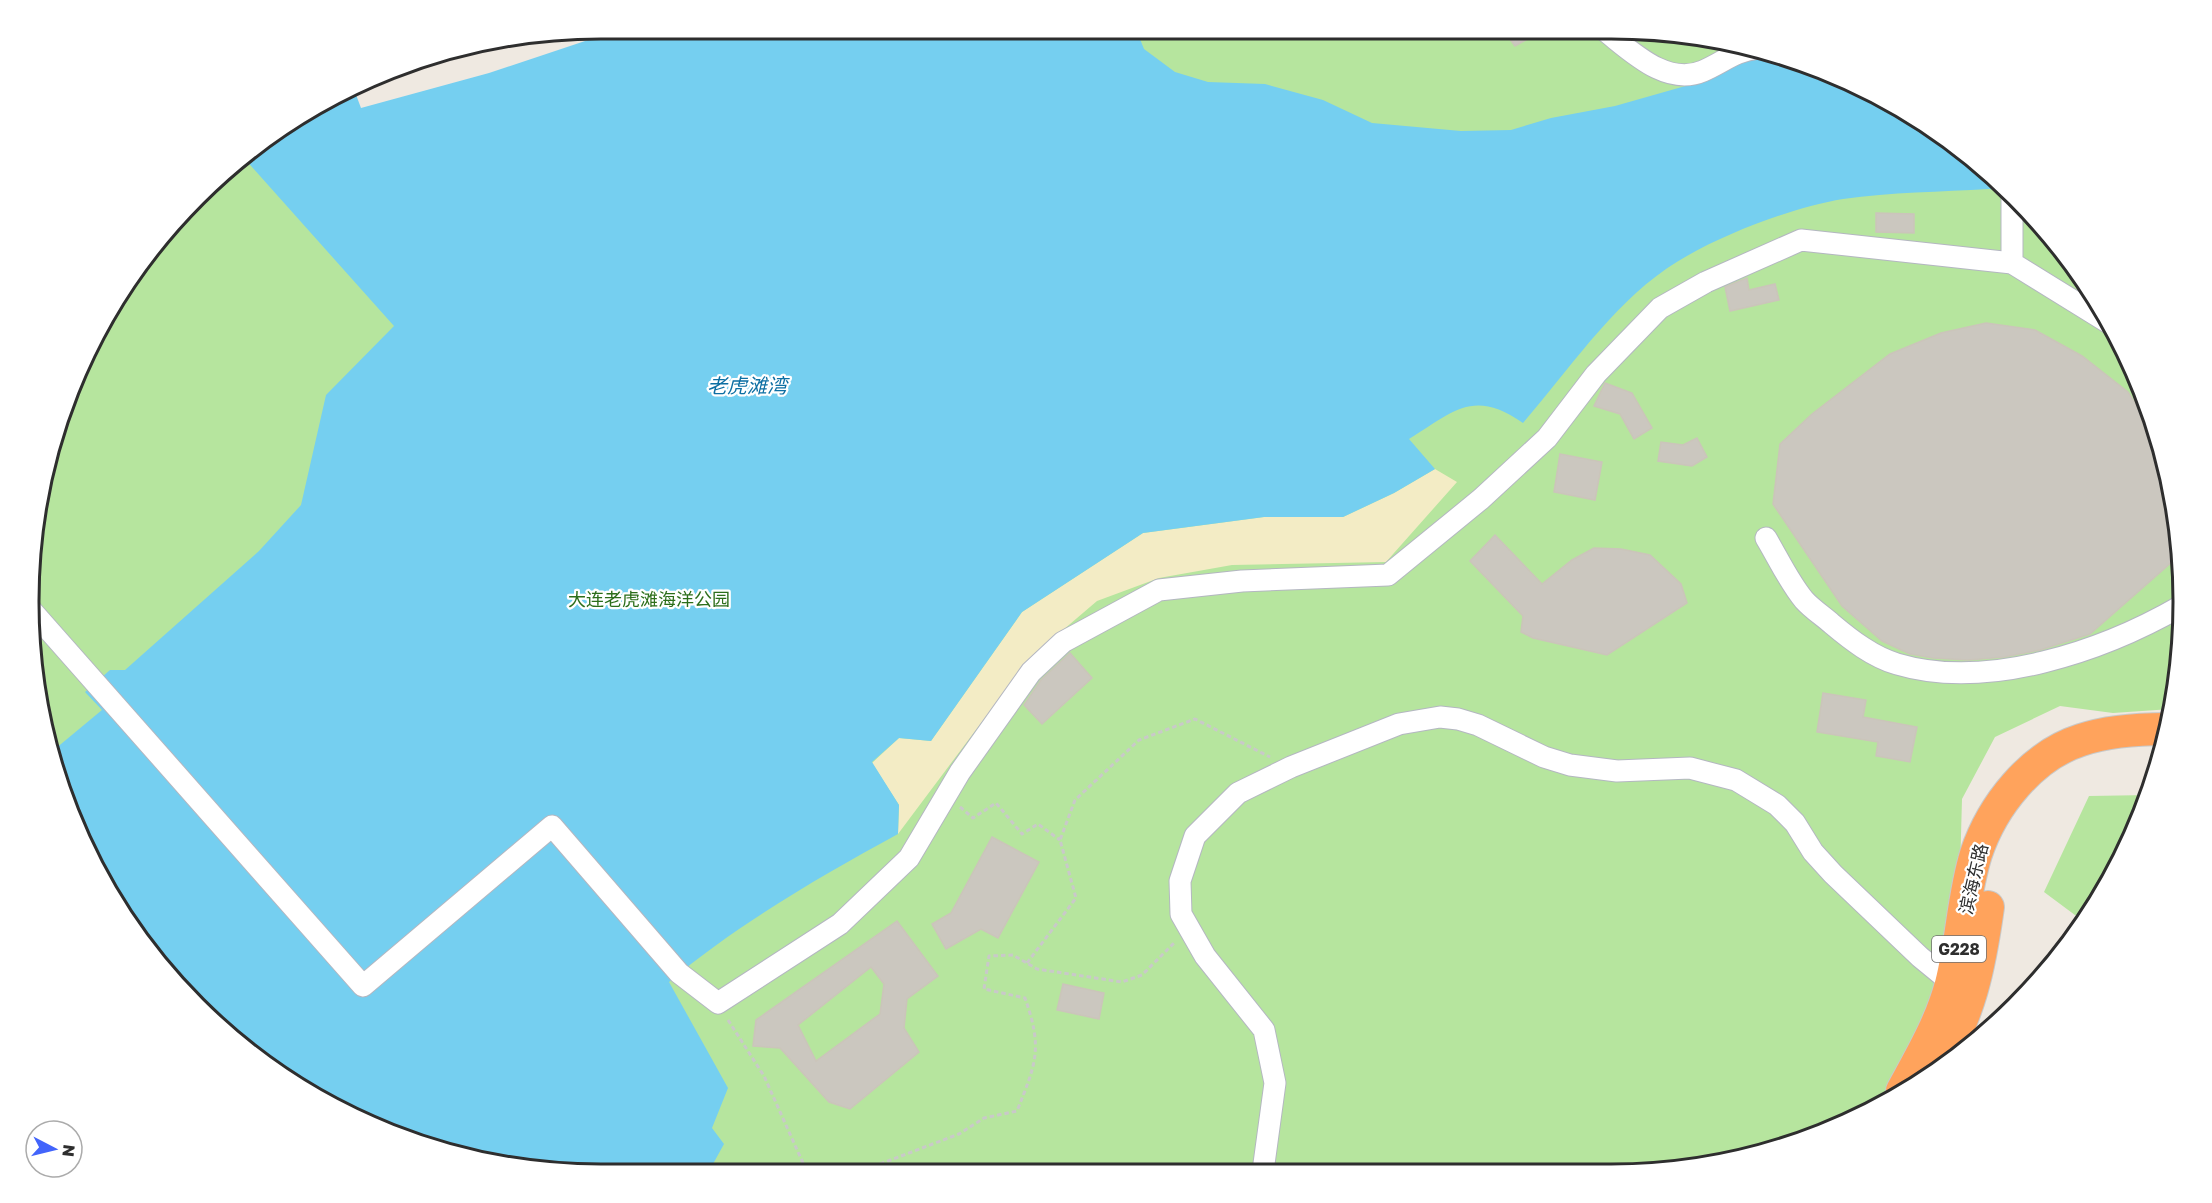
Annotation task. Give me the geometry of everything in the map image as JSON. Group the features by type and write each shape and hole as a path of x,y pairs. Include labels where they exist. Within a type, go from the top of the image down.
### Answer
{"highway":[{"name":"滨海东路","path":"1909,1078 1980,957 2002,804 2025,775 2054,753 2079,740 2113,732 2158,729"},
{"name":"滨海东路","path":"1949,1051 1958,1034 1961,991"}],"street":[{"path":"1616,39 1645,62 1675,74 1701,72 1734,53"},
{"path":"2012,208 2012,263"},
{"path":"39,618 363,986 552,826 679,973 718,1003 840,924 909,858 960,772 1031,672 1063,642 1159,590 1242,581 1388,575 1481,499 1547,438 1596,374 1660,308 1706,282 1801,240 2012,263 2094,314"},
{"path":"1766,538 1805,600 1854,642 1896,664 1937,672 1983,673 2029,665 2093,645 2156,621 2173,611"},
{"path":"1264,1164 1275,1083 1264,1030 1205,956 1181,914 1180,881 1195,836 1238,793 1291,767 1399,724 1440,717 1478,725 1544,758 1581,767 1617,771 1680,767 1713,772 1758,791 1777,805 1795,823 1813,852 1833,874 1920,957 1961,991"}],"path":[{"path":"1027,963 1076,898 1060,840 1075,800 1139,740 1195,719 1291,767"},
{"path":"973,818 996,803 1022,834 1038,824 1060,840"},
{"path":"880,1164 959,1134 984,1118 1017,1111 1035,1064 1036,1028 1025,998 984,989 989,956 1013,956 1037,969 1122,982 1142,975 1177,941 1193,935"},
{"path":"718,1003 764,1076 803,1164"}],"green space":[{"name":"大连老虎滩海洋公园","path":"602,39 1610,39 1684,44 1756,58 1826,82 1892,114 1953,155 2008,204 2057,259 2098,320 2130,386 2154,456 2168,528 2172,565 2172,638 2162,710 2113,713 2060,706 1995,737 1962,799 1959,909 1955,941 1894,1088 1826,1121 1791,1134 1756,1145 1684,1159 1610,1164 602,1164 528,1159 456,1145 386,1121 353,1106 320,1089 259,1048 204,999 179,972 155,944 114,883 82,817 69,782 58,747 44,675 40,638 40,565 44,528 58,456 82,386 114,320 155,259 204,204 259,155 320,114 386,82 456,58 528,44"},
{"path":"2138,795 2115,850 2098,883 2076,916 2044,892 2089,796"}],"sand":[{"path":"1435,469 1457,482 1386,562 1232,565 1159,578 1097,601 1029,659 898,834 899,805 872,763 899,738 931,741 1022,612 1143,533 1264,517 1343,517 1394,493"}],"water":[{"name":"老虎滩湾","path":"1140,39 1144,49 1175,72 1208,82 1265,84 1323,100 1372,123 1461,131 1511,130 1551,118 1615,106 1703,81 1737,60 1756,58 1826,82 1892,114 1953,155 1992,189 1916,192 1822,203 1775,217 1705,246 1666,269 1626,302 1523,423 1490,407 1477,406 1451,413 1409,439 1435,469 1394,493 1343,517 1264,517 1143,533 1022,612 931,741 899,738 872,762 899,805 898,834 809,884 751,921 669,982 728,1088 712,1128 724,1144 713,1164 565,1163 492,1153 456,1145 386,1121 320,1089 259,1048 204,999 179,972 155,944 114,883 82,817 58,747 102,710 85,692 110,670 125,670 259,551 301,505 326,395 394,326 249,164 320,114 386,82 456,58 528,44 565,40"}],"pier":[{"path":"590,39 489,73 361,108 356,95 386,82 456,58 528,44"}],"building":[{"path":"1510,39 1528,39 1515,46"},
{"path":"1876,213 1914,214 1914,233 1876,232"},
{"path":"1747,278 1749,290 1775,284 1779,300 1730,311 1725,287"},
{"path":"1986,323 2035,330 2082,356 2128,392 2138,407 2154,456 2162,492 2172,562 2090,634 2040,650 2004,657 1968,660 1910,654 1882,641 1842,606 1773,504 1780,444 1812,414 1890,354 1941,333"},
{"path":"1605,383 1632,393 1652,428 1634,439 1620,414 1594,406"},
{"path":"1697,438 1707,457 1692,466 1658,461 1661,442 1683,445"},
{"path":"1560,454 1602,462 1595,500 1554,492"},
{"path":"1495,535 1542,584 1572,560 1594,548 1621,549 1650,555 1681,584 1687,603 1607,655 1533,638 1521,632 1523,616 1470,561"},
{"path":"1070,653 1092,678 1042,724 1024,705 1041,680"},
{"path":"1823,693 1866,700 1863,717 1917,727 1910,762 1876,756 1878,742 1817,732"},
{"path":"992,837 1039,862 998,938 981,929 946,949 932,924 951,913"},
{"path":"897,921 938,976 907,999 904,1028 919,1052 850,1109 829,1102 780,1048 753,1046 756,1020","holes":["871,967 884,984 880,1014 816,1061 798,1025"]},
{"path":"1063,984 1104,993 1099,1019 1057,1010"}]}
